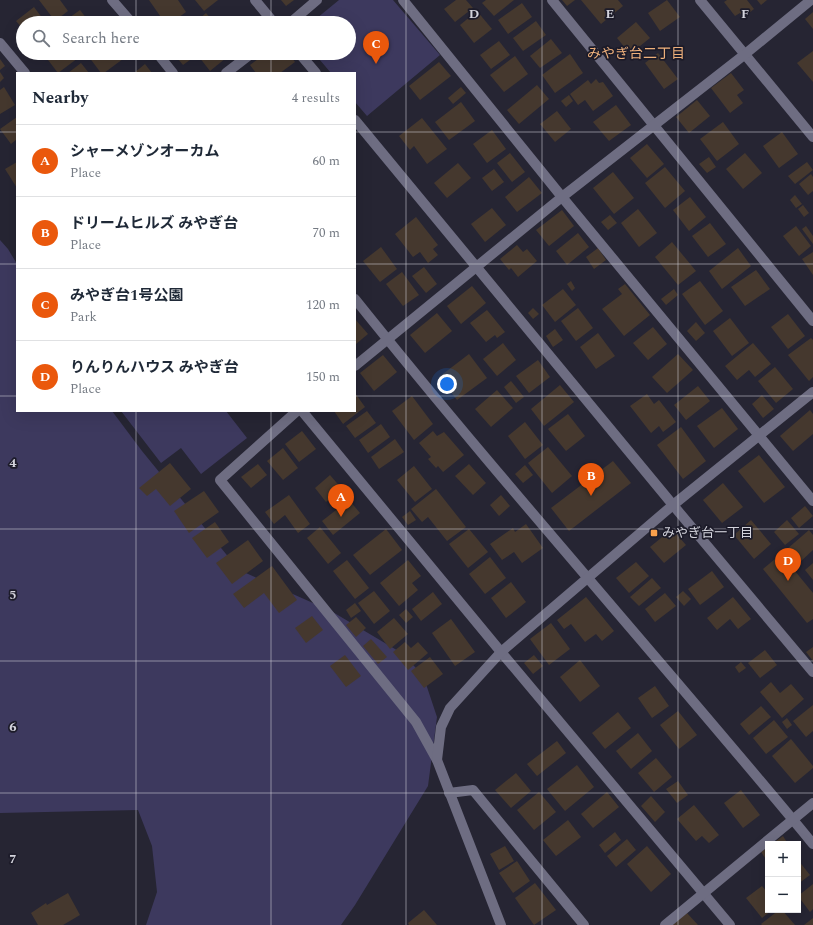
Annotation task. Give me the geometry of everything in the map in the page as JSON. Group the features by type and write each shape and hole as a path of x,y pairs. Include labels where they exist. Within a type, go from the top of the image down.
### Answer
{"street":[{"path":"112,0 126,16"},
{"path":"255,0 268,16"},
{"path":"298,16 317,0"},
{"path":"403,0 562,197 813,501"},
{"path":"552,0 813,321"},
{"path":"700,0 813,137"},
{"path":"356,365 562,197 744,55 811,0"},
{"path":"0,43 24,72"},
{"path":"163,60 172,72"},
{"path":"227,72 243,60"},
{"path":"305,60 315,72"},
{"path":"356,121 813,672"},
{"path":"356,300 587,577 813,844"},
{"path":"437,760 441,727 450,708 501,652 673,505 813,392"},
{"path":"296,412 220,480 416,722 437,760 501,925"},
{"path":"303,412 501,652 730,925"},
{"path":"449,793 472,790 584,925"},
{"path":"665,925 813,803"}],"shaded area":[{"path":"339,0 393,0 440,55 367,116 356,103 356,72 330,72 320,60 356,60 356,16 320,16"},
{"path":"0,240 8,249 16,262 16,412 113,412 142,451 239,570 331,611 400,652 423,675 437,717 428,786 355,905 341,925 146,925 157,892 152,846 138,810 0,813"},
{"path":"122,412 227,412 247,438 201,474 181,448 161,463"}],"building":[{"path":"39,0 60,0 68,11 62,16 51,16"},
{"path":"149,0 178,0 186,12 181,16 160,16"},
{"path":"195,0 218,0 204,11"},
{"path":"281,0 294,0 286,6"},
{"path":"456,0 466,0 473,8 455,22 444,9"},
{"path":"486,0 514,0 494,16 482,3"},
{"path":"562,0 575,0 567,6"},
{"path":"581,0 618,0 623,6 601,24"},
{"path":"667,0 680,17 660,31 648,13"},
{"path":"727,0 747,0 754,9 743,18 740,13 735,16 724,2"},
{"path":"757,0 767,0 761,5"},
{"path":"522,3 532,17 508,34 498,20"},
{"path":"34,7 41,16 22,16"},
{"path":"80,10 85,16 72,16"},
{"path":"477,11 492,29 474,43 460,25"},
{"path":"813,12 813,29 805,19"},
{"path":"536,21 546,35 523,51 513,38"},
{"path":"636,22 650,38 630,54 617,38"},
{"path":"551,39 562,53 540,68 530,56"},
{"path":"499,41 510,55 491,69 480,55"},
{"path":"813,51 813,82 797,63"},
{"path":"658,53 678,79 664,89 645,63"},
{"path":"570,54 583,73 555,93 542,75"},
{"path":"515,56 528,74 504,92 490,75"},
{"path":"0,59 5,66 0,70"},
{"path":"48,60 75,60 59,72 57,72"},
{"path":"91,60 122,60 105,72 100,72"},
{"path":"179,60 190,60 183,65"},
{"path":"201,60 224,60 210,71"},
{"path":"257,60 293,60 295,62 281,72 255,72 250,65"},
{"path":"439,62 451,76 420,100 409,86"},
{"path":"81,63 88,72 69,72"},
{"path":"145,64 151,72 135,72"},
{"path":"0,72 4,78 0,82"},
{"path":"731,73 744,90 737,95 743,103 730,113 711,88"},
{"path":"596,79 599,83 603,82 613,96 593,111 585,100 578,105 570,94 588,80 591,84"},
{"path":"537,85 549,99 519,124 507,110"},
{"path":"4,87 15,105 0,114 0,90"},
{"path":"461,87 466,93 453,104 448,98"},
{"path":"569,95 573,101 566,107 561,101"},
{"path":"697,100 710,116 689,133 676,117"},
{"path":"461,102 475,121 449,140 435,122"},
{"path":"616,105 631,125 609,141 593,122"},
{"path":"557,111 571,129 555,142 540,124"},
{"path":"16,118 16,140 11,144 0,129"},
{"path":"422,118 447,149 427,164 414,146 410,150 399,136"},
{"path":"723,122 739,144 717,161 700,139"},
{"path":"492,130 506,149 487,163 473,144"},
{"path":"782,132 798,154 779,168 763,146"},
{"path":"647,144 664,164 647,178 630,158"},
{"path":"510,153 525,172 512,182 497,163"},
{"path":"745,153 762,173 743,189 726,169"},
{"path":"709,157 716,167 707,173 699,164"},
{"path":"807,162 813,170 795,184 788,176"},
{"path":"16,163 16,186 5,169"},
{"path":"458,163 471,178 447,198 434,183"},
{"path":"665,167 685,191 665,208 645,183"},
{"path":"494,169 504,182 492,191 482,178"},
{"path":"613,172 634,198 614,214 593,188"},
{"path":"811,174 813,177 813,191 808,195 799,184"},
{"path":"529,177 542,193 517,212 505,197"},
{"path":"795,195 802,204 796,208 790,200"},
{"path":"690,197 706,217 689,231 673,210"},
{"path":"803,205 809,213 804,217 798,209"},
{"path":"492,208 506,225 485,242 471,224"},
{"path":"638,209 657,233 639,247 621,223"},
{"path":"562,210 574,226 549,246 536,230"},
{"path":"610,215 617,223 608,230 601,222"},
{"path":"416,217 438,245 433,249 438,255 428,263 420,252 413,257 395,234"},
{"path":"710,223 726,244 708,257 692,236"},
{"path":"796,226 811,246 799,256 783,236"},
{"path":"806,226 813,236 813,244 802,229"},
{"path":"578,233 589,247 567,265 556,251"},
{"path":"672,242 696,271 678,285 655,257"},
{"path":"517,245 523,252 527,249 537,261 518,277 511,268 509,270 500,259"},
{"path":"381,247 397,269 380,282 363,261"},
{"path":"598,248 606,260 594,269 586,257"},
{"path":"738,248 751,266 722,289 709,271"},
{"path":"813,252 813,275 802,259"},
{"path":"424,267 437,284 426,293 412,276"},
{"path":"756,270 770,289 745,306 731,287"},
{"path":"402,272 419,295 403,306 386,284"},
{"path":"571,281 575,288 572,291 567,284"},
{"path":"700,281 723,311 705,325 682,294"},
{"path":"625,284 650,315 624,336 602,309 622,294 618,289"},
{"path":"472,286 486,303 461,324 447,306"},
{"path":"563,289 576,305 555,322 542,305"},
{"path":"674,289 678,295 666,305 661,299"},
{"path":"533,308 539,314 533,319 528,313"},
{"path":"578,308 593,328 576,341 561,321"},
{"path":"487,310 505,332 497,338 495,335 486,342 470,323"},
{"path":"437,313 452,331 425,353 410,335"},
{"path":"788,314 805,336 788,349 771,327"},
{"path":"730,318 749,343 732,356 713,331"},
{"path":"356,320 368,334 356,344"},
{"path":"696,322 705,333 696,341 687,331"},
{"path":"653,327 667,344 648,360 633,343"},
{"path":"555,329 563,340 553,347 546,336"},
{"path":"598,333 615,356 596,369 580,347"},
{"path":"811,338 813,340 813,377 809,381 788,355"},
{"path":"503,343 516,360 497,376 483,359"},
{"path":"753,343 771,364 755,377 749,370 737,380 725,366"},
{"path":"469,354 487,378 457,400 439,377"},
{"path":"678,354 693,370 667,393 652,377"},
{"path":"383,355 397,372 374,391 360,373"},
{"path":"538,360 550,377 529,393 516,376"},
{"path":"775,367 793,389 776,403 758,381"},
{"path":"511,381 524,397 516,403 504,387"},
{"path":"560,385 574,402 544,426 531,409"},
{"path":"698,386 710,401 686,420 674,405"},
{"path":"497,390 513,408 491,427 475,409"},
{"path":"356,394 365,407 343,424 335,412 356,412"},
{"path":"647,394 654,404 659,400 676,422 663,432 659,426 651,433 630,406"},
{"path":"762,395 774,409 763,418 752,404"},
{"path":"412,396 433,424 414,440 392,411"},
{"path":"722,408 738,429 714,448 697,426"},
{"path":"810,410 813,414 813,434 793,451 780,436"},
{"path":"367,411 376,423 355,438 346,426"},
{"path":"568,414 585,436 566,451 548,429"},
{"path":"525,422 543,445 525,459 508,436"},
{"path":"381,424 390,437 368,453 359,440"},
{"path":"681,427 706,461 683,479 657,445"},
{"path":"302,431 316,449 299,462 285,444"},
{"path":"433,431 437,436 444,432 464,455 443,472 438,466 436,468 428,459 431,457 419,443"},
{"path":"395,439 404,452 379,469 371,457"},
{"path":"548,447 572,476 552,493 528,463"},
{"path":"283,448 298,468 283,480 267,461"},
{"path":"759,455 785,487 764,503 738,471"},
{"path":"613,461 631,483 569,531 551,508"},
{"path":"170,463 191,489 170,506 156,489 147,496 139,488"},
{"path":"258,464 267,475 251,488 241,477"},
{"path":"469,464 486,483 473,495 455,476"},
{"path":"525,465 533,475 523,483 515,474"},
{"path":"414,466 432,489 415,502 397,480"},
{"path":"330,475 342,489 326,502 315,488"},
{"path":"723,483 743,507 722,523 703,500"},
{"path":"436,489 466,527 447,541 428,517 422,522 411,509"},
{"path":"204,491 219,512 189,533 174,511"},
{"path":"289,495 310,524 298,533 285,515 274,524 265,512"},
{"path":"501,495 510,506 499,516 490,505"},
{"path":"349,500 360,513 333,535 322,521"},
{"path":"805,506 813,516 799,528 791,518"},
{"path":"410,511 416,520 408,525 402,517"},
{"path":"751,520 771,544 754,559 734,535"},
{"path":"787,520 799,534 785,545 774,532"},
{"path":"215,522 229,542 207,558 192,538"},
{"path":"526,524 543,548 522,563 514,552 502,560 490,544 513,528 515,532"},
{"path":"320,527 341,553 328,564 307,538"},
{"path":"386,529 402,550 370,575 353,555"},
{"path":"469,529 488,552 468,568 449,544"},
{"path":"672,529 686,545 664,563 650,547"},
{"path":"809,530 813,535 813,550 799,563 787,549"},
{"path":"248,540 263,561 232,584 216,563"},
{"path":"781,554 813,593 813,619 807,623 763,569"},
{"path":"490,557 506,578 485,594 469,574"},
{"path":"347,560 369,588 355,599 333,571"},
{"path":"408,560 421,576 412,583 418,590 399,606 380,583"},
{"path":"636,562 649,576 629,593 616,578"},
{"path":"813,563 813,580 805,570"},
{"path":"272,566 297,600 279,613 264,593 244,608 233,594"},
{"path":"712,571 724,587 700,605 688,589"},
{"path":"652,578 661,588 639,606 630,597"},
{"path":"511,582 526,602 506,618 491,598"},
{"path":"374,591 390,611 374,624 358,603"},
{"path":"683,591 691,599 684,606 676,597"},
{"path":"433,592 442,604 421,621 412,609"},
{"path":"665,593 676,606 655,622 645,609"},
{"path":"586,597 614,631 602,641 596,634 585,642 571,624 564,629 557,620"},
{"path":"733,597 751,619 738,629 730,619 717,630 707,618"},
{"path":"355,603 361,611 351,618 346,610"},
{"path":"406,609 413,617 406,623 399,615"},
{"path":"312,616 323,630 306,643 295,628"},
{"path":"356,617 366,628 356,637 346,625"},
{"path":"394,618 408,634 390,649 377,632"},
{"path":"451,619 475,652 455,666 432,633"},
{"path":"551,623 570,649 549,665 530,639"},
{"path":"371,639 387,657 378,664 363,646"},
{"path":"405,642 411,648 418,642 428,653 408,670 393,652"},
{"path":"813,647 813,661 806,652"},
{"path":"765,650 777,665 760,678 748,663"},
{"path":"345,655 361,676 346,687 330,666"},
{"path":"534,655 543,666 533,674 524,663"},
{"path":"430,657 443,674 424,688 411,671"},
{"path":"580,660 600,686 580,702 560,677"},
{"path":"741,662 746,668 739,673 735,667"},
{"path":"771,682 780,693 791,684 804,699 782,718 760,692"},
{"path":"655,686 669,706 652,718 638,698"},
{"path":"813,705 813,731 806,737 793,721"},
{"path":"761,706 771,717 749,735 740,724"},
{"path":"678,711 697,735 679,749 660,725"},
{"path":"618,712 631,728 605,749 592,733"},
{"path":"787,718 792,725 787,729 782,722"},
{"path":"774,720 788,737 766,754 753,738"},
{"path":"638,733 652,751 631,769 616,751"},
{"path":"791,739 813,766 813,768 795,783 772,756"},
{"path":"557,741 566,753 537,776 527,764"},
{"path":"656,758 672,777 654,792 638,773"},
{"path":"577,765 594,787 565,811 547,789"},
{"path":"516,773 531,791 511,808 495,790"},
{"path":"678,781 688,795 677,803 666,789"},
{"path":"741,790 760,815 743,828 724,803"},
{"path":"539,792 556,812 534,830 517,810"},
{"path":"607,792 619,807 593,828 581,814"},
{"path":"651,796 665,812 655,822 641,806"},
{"path":"694,805 719,835 709,843 702,836 696,841 677,819"},
{"path":"568,820 581,837 556,856 543,840"},
{"path":"615,832 621,840 605,853 599,845"},
{"path":"783,836 786,841 776,841"},
{"path":"627,839 636,850 616,867 607,856"},
{"path":"505,846 514,861 499,870 490,854"},
{"path":"647,846 671,874 651,892 627,864"},
{"path":"765,849 765,858 761,852"},
{"path":"517,861 530,881 513,893 499,873"},
{"path":"801,864 810,875 801,882"},
{"path":"535,883 556,910 534,925 515,898"},
{"path":"813,884 813,909 810,912 801,900 801,894"},
{"path":"762,886 765,890 765,913 768,913 762,918 746,898"},
{"path":"68,893 80,915 63,925 38,925 31,913 46,903 47,905"},
{"path":"424,910 437,925 409,925 408,923"},
{"path":"687,913 698,925 672,925"},
{"path":"775,913 785,913 795,925 762,925 761,924"},
{"path":"813,918 813,925 804,925"}],"place":[{"name":"みやぎ台1号公園","path":"376,64"},
{"name":"ドリームヒルズ みやぎ台","path":"591,496"},
{"name":"シャーメゾンオーカム","path":"341,517"},
{"name":"みやぎ台一丁目","path":"654,533"},
{"name":"りんりんハウス みやぎ台","path":"788,581"}],"district":[{"name":"みやぎ台二丁目","path":"636,53"}]}
